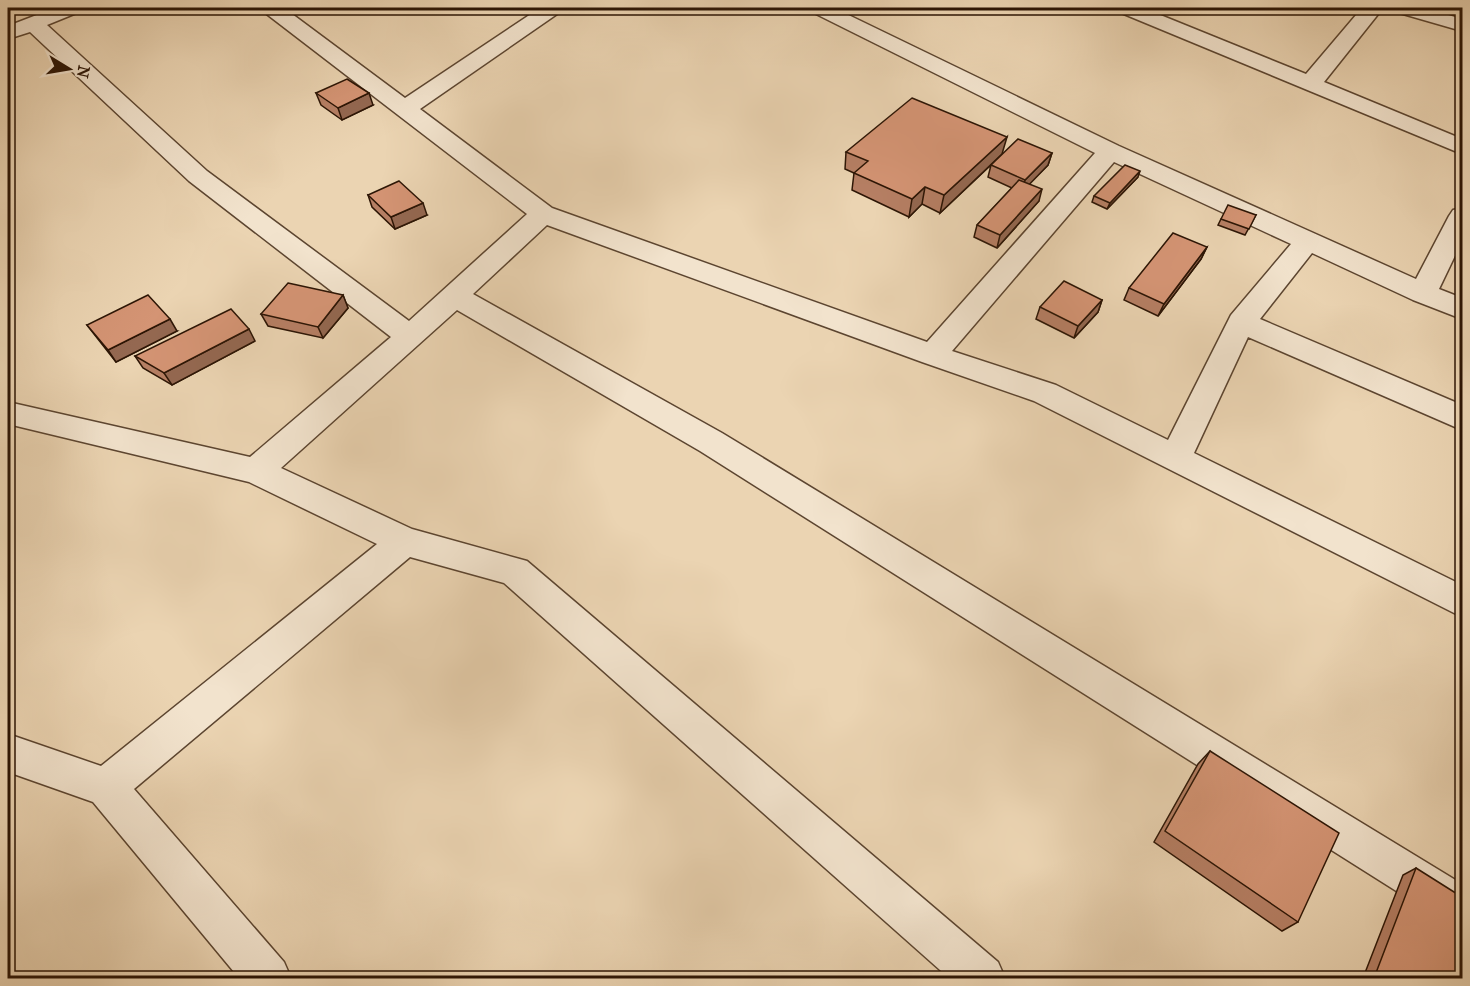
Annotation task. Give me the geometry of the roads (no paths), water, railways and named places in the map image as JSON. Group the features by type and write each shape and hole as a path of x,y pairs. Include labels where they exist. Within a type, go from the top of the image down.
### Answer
{"street":[{"path":"8,33 72,8"},
{"path":"271,8 543,214 932,355 1045,393 1462,602"},
{"path":"405,109 553,8"},
{"path":"819,8 1110,152 1423,294 1462,309"},
{"path":"1126,8 1462,147"},
{"path":"1310,84 1373,8"},
{"path":"1402,8 1462,25"},
{"path":"33,23 198,176 410,337"},
{"path":"932,355 1110,152"},
{"path":"256,471 410,337 543,214"},
{"path":"1423,294 1462,216"},
{"path":"1175,458 1241,322 1308,241"},
{"path":"455,296 711,442 1462,908"},
{"path":"1241,322 1462,418"},
{"path":"8,413 256,471 405,541 515,571 982,978"},
{"path":"106,787 405,541"},
{"path":"8,753 106,787 268,978"}]}
